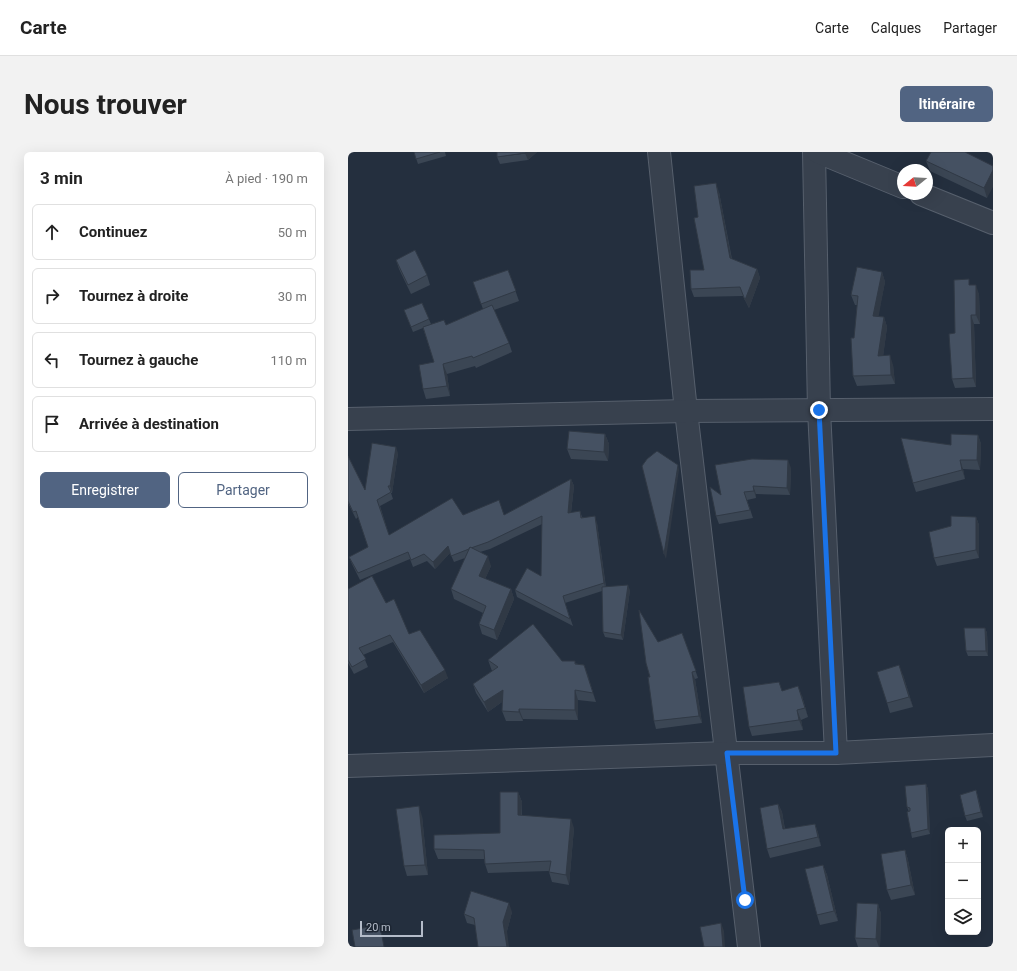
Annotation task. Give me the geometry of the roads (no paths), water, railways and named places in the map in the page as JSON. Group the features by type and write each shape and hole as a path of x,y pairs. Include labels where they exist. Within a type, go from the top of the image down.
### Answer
{"street":[{"path":"659,152 686,411 749,947"},
{"path":"814,152 819,410 836,753"},
{"path":"818,152 897,184"},
{"path":"933,198 993,223"},
{"path":"348,419 686,411 993,409"},
{"path":"348,766 727,753 836,753 993,745"}]}
